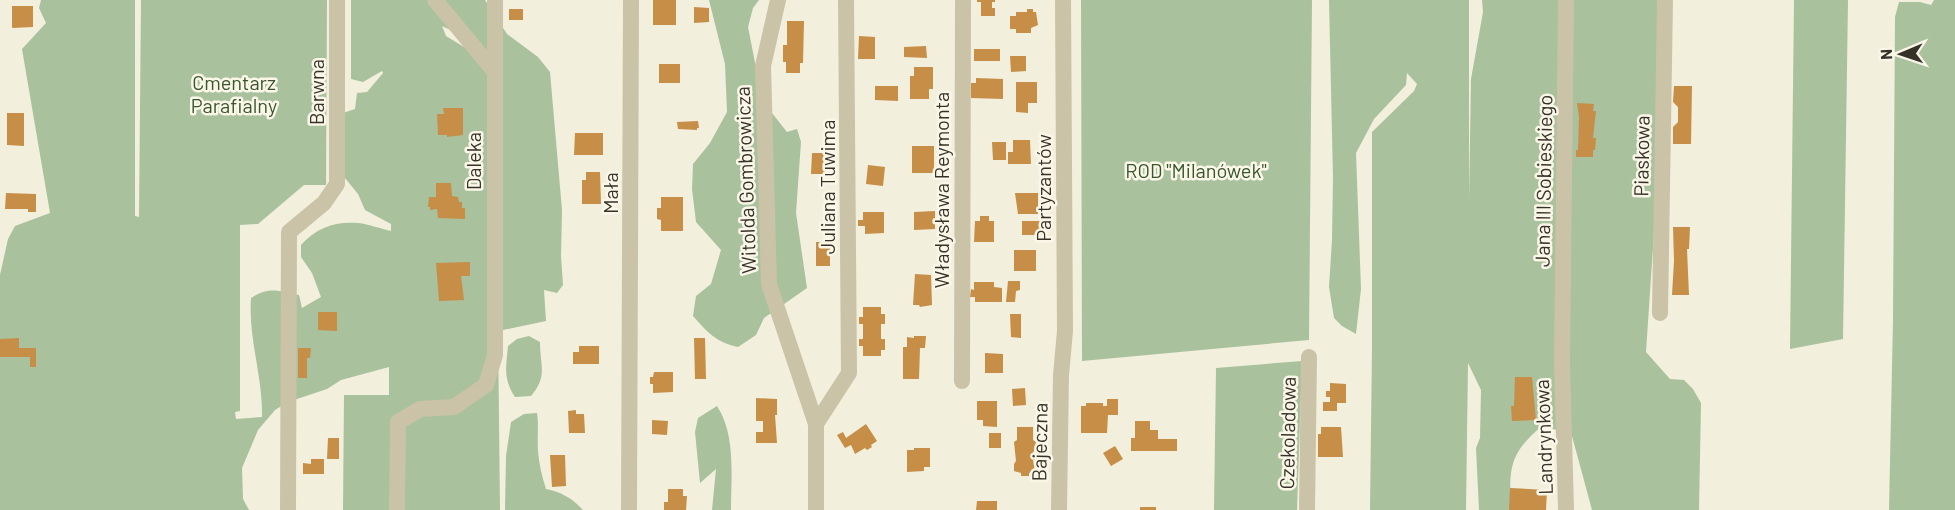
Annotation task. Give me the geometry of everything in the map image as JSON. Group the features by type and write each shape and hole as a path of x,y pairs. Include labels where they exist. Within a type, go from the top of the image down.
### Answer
{"street":[{"name":"Barwna","path":"288,510 290,232 324,203 337,184 337,0"},
{"path":"435,0 494,71"},
{"name":"Daleka","path":"397,510 398,422 420,409 454,407 486,385 495,355 495,0"},
{"name":"Mała","path":"629,510 632,0"},
{"name":"Witolda Gombrowicza","path":"778,0 763,66 770,284 816,424"},
{"name":"Juliana Tuwima","path":"816,424 849,373 846,0"},
{"name":"Władysława Reymonta","path":"962,381 963,0"},
{"name":"Partyzantów","path":"1060,375 1065,331 1064,0"},
{"name":"Jana III Sobieskiego","path":"1562,363 1566,0"},
{"name":"Piaskowa","path":"1660,313 1665,0"},
{"name":"Czekoladowa","path":"1307,510 1309,357"},
{"name":"Landrynkowa","path":"1562,363 1566,510"},
{"name":"Bajeczna","path":"1059,510 1060,375"},
{"path":"816,424 816,510"}],"green space":[{"name":"Cmentarz Parafialny","path":"41,0 135,0 135,216 139,217 141,0 327,0 326,185 304,185 258,224 240,225 240,411 235,412 236,419 262,417 251,298 257,294 274,290 286,292 299,295 302,308 321,297 312,273 301,257 301,245 313,234 326,227 342,223 358,223 391,231 391,224 365,210 358,194 345,178 343,113 355,109 357,93 367,92 383,73 382,71 363,82 351,79 351,0 485,0 507,34 538,57 550,72 562,210 563,285 557,293 544,290 546,321 498,331 500,510 343,510 344,395 389,395 389,367 341,380 327,389 288,402 275,410 258,430 242,468 243,499 249,510 0,510 0,275 8,239 15,226 50,213 22,49 46,23 39,8","holes":["442,26 457,33 469,50 446,36"]},
{"path":"709,0 759,0 753,8 748,27 764,103 787,132 797,129 801,142 796,213 807,288 764,318 756,335 738,347 713,336 693,316 696,296 711,284 721,250 696,222 692,189 693,164 710,143 727,112 725,64"},
{"name":"ROD \"Milanówek\"","path":"1081,0 1312,0 1309,340 1082,361"},
{"path":"1329,0 1469,0 1469,201 1471,79 1483,12 1482,0 1659,0 1657,188 1646,352 1670,379 1684,380 1693,389 1701,403 1699,510 1592,510 1572,436 1543,425 1517,453 1511,472 1511,510 1479,510 1476,448 1480,438 1481,390 1468,363 1466,510 1370,510 1372,132 1414,91 1417,84 1407,73 1406,85 1374,119 1356,153 1361,289 1356,334 1334,318 1329,287 1333,178"},
{"path":"1794,0 1848,0 1843,339 1790,349"},
{"path":"1934,0 1955,0 1955,510 1889,510 1895,17 1899,2 1920,2 1931,5"},
{"path":"529,336 540,342 542,370 540,382 531,396 515,397 507,378 508,346 517,339"},
{"path":"1302,361 1297,510 1214,510 1216,368"},
{"path":"717,406 723,417 730,443 731,510 712,510 716,469 700,483 695,432 698,418"},
{"path":"537,413 538,456 546,489 566,496 583,510 505,510 506,456 511,422 524,414"}],"building":[{"path":"653,0 676,0 676,25 653,25"},
{"path":"977,0 995,0 992,2 992,8 995,8 995,16 981,16 981,2"},
{"path":"12,6 33,6 33,27 12,28"},
{"path":"694,7 709,8 709,22 694,23"},
{"path":"509,9 523,9 523,20 509,20"},
{"path":"1027,9 1033,9 1033,12 1036,12 1038,25 1031,28 1031,33 1016,33 1016,29 1010,29 1010,16 1016,16 1016,12 1027,12"},
{"path":"787,21 804,21 803,63 800,63 800,73 786,73 786,62 783,62 783,45 787,45"},
{"path":"859,36 875,37 875,59 858,59"},
{"path":"926,46 927,58 904,57 904,47"},
{"path":"974,49 1000,49 1000,61 974,61"},
{"path":"1010,56 1026,56 1026,71 1011,72"},
{"path":"659,64 680,64 680,83 659,83"},
{"path":"914,67 933,67 933,89 929,89 929,99 910,99 910,76 914,76"},
{"path":"976,78 1003,79 1003,99 971,98 971,83 976,83"},
{"path":"1016,82 1037,82 1037,103 1028,103 1028,113 1016,112"},
{"path":"875,86 898,86 898,101 875,100"},
{"path":"1674,86 1692,86 1691,144 1673,144 1673,127 1678,122 1678,107 1673,102"},
{"path":"1577,103 1594,104 1593,111 1596,111 1593,138 1596,138 1593,157 1576,157 1579,117"},
{"path":"443,108 463,108 463,135 447,137 447,135 438,135 437,114 444,114"},
{"path":"7,113 24,113 24,146 7,145"},
{"path":"698,121 697,130 678,129 677,122"},
{"path":"575,133 603,133 603,155 574,155"},
{"path":"1013,140 1030,140 1031,164 1008,164 1008,152 1013,152"},
{"path":"992,142 1006,142 1006,160 993,160"},
{"path":"912,146 934,146 934,173 912,173"},
{"path":"812,153 831,153 831,174 811,174"},
{"path":"868,165 885,167 883,186 866,184"},
{"path":"586,172 600,172 601,204 582,204 582,180 586,180"},
{"path":"436,183 451,183 452,196 458,197 459,202 462,202 462,208 465,208 465,219 438,218 437,209 430,210 429,197 436,197"},
{"path":"6,193 36,194 36,212 28,212 28,209 5,209"},
{"path":"1015,193 1038,193 1038,214 1018,214"},
{"path":"661,197 683,197 683,231 661,231 661,220 657,219 657,208 661,208"},
{"path":"935,211 935,229 914,230 914,212"},
{"path":"863,212 884,212 884,233 865,234 865,226 858,226 858,220 863,220"},
{"path":"980,216 989,216 989,221 994,221 994,242 974,242 975,221 980,221"},
{"path":"1022,221 1045,221 1045,235 1022,235"},
{"path":"1673,227 1690,227 1689,249 1687,249 1689,295 1672,295"},
{"path":"816,242 830,242 830,266 816,266"},
{"path":"1014,250 1036,250 1036,271 1014,271"},
{"path":"470,262 470,276 461,276 464,300 439,301 436,263"},
{"path":"915,274 931,275 932,305 920,307 913,305"},
{"path":"1008,281 1020,281 1020,290 1016,291 1015,302 1006,302"},
{"path":"974,282 994,282 994,287 1002,288 1002,302 975,302 975,297 970,297 971,289 974,290"},
{"path":"863,307 881,307 881,314 885,314 885,324 881,324 881,339 885,339 885,350 881,350 881,356 863,356 863,346 859,346 859,339 863,339 863,324 859,324 859,317 863,317"},
{"path":"318,312 337,312 337,331 318,330"},
{"path":"1010,314 1021,314 1021,338 1011,337"},
{"path":"914,336 926,336 925,348 920,348 919,379 903,379 903,347 907,347 907,337 914,338"},
{"path":"19,338 19,348 36,348 36,367 30,367 30,357 0,357 0,339"},
{"path":"694,338 705,338 706,379 695,379"},
{"path":"579,346 599,346 599,364 573,364 573,352 579,352"},
{"path":"298,348 311,348 310,358 307,358 307,378 298,378"},
{"path":"985,353 1003,354 1003,373 985,373"},
{"path":"654,372 673,372 673,392 653,393 650,377 653,377"},
{"path":"1515,377 1532,377 1536,420 1512,421 1511,406 1514,406"},
{"path":"1330,383 1346,384 1346,403 1337,403 1337,411 1323,411 1323,402 1330,402 1330,397 1326,397 1326,391 1330,391"},
{"path":"1025,388 1026,405 1013,406 1012,389"},
{"path":"756,398 777,399 777,415 775,415 777,443 756,443 756,432 763,432 763,421 756,421"},
{"path":"1107,399 1118,399 1118,415 1108,415 1107,433 1081,433 1081,406 1086,406 1086,403 1103,403 1103,406 1107,406"},
{"path":"977,401 997,401 997,427 983,426 983,420 977,420"},
{"path":"576,410 576,414 584,414 585,433 569,433 568,411"},
{"path":"652,420 668,421 667,435 652,434"},
{"path":"1135,421 1150,421 1150,430 1158,430 1158,439 1177,439 1177,451 1131,451 1131,438 1135,438"},
{"path":"866,424 877,441 867,450 865,448 855,454 851,445 845,448 837,435 843,432 846,438"},
{"path":"1017,427 1033,427 1033,440 1036,442 1033,454 1037,453 1037,460 1033,460 1035,471 1029,473 1029,476 1021,476 1021,473 1014,471 1016,461 1014,442 1017,440"},
{"path":"1321,427 1341,427 1343,457 1318,457 1318,434 1321,434"},
{"path":"989,433 1001,433 1001,448 989,448"},
{"path":"328,438 339,438 339,459 327,459"},
{"path":"1115,446 1123,459 1111,466 1103,453"},
{"path":"914,448 930,448 930,467 924,467 924,471 907,472 907,450 914,450"},
{"path":"550,455 565,455 566,486 552,487"},
{"path":"311,459 324,459 324,474 303,474 303,463 311,464"},
{"path":"1510,488 1547,490 1546,510 1509,510"},
{"path":"668,489 683,489 683,496 687,496 686,510 664,510 664,502 668,502"},
{"path":"977,501 997,501 997,510 976,510"},
{"path":"1140,507 1156,507 1156,510 1140,510"}]}
